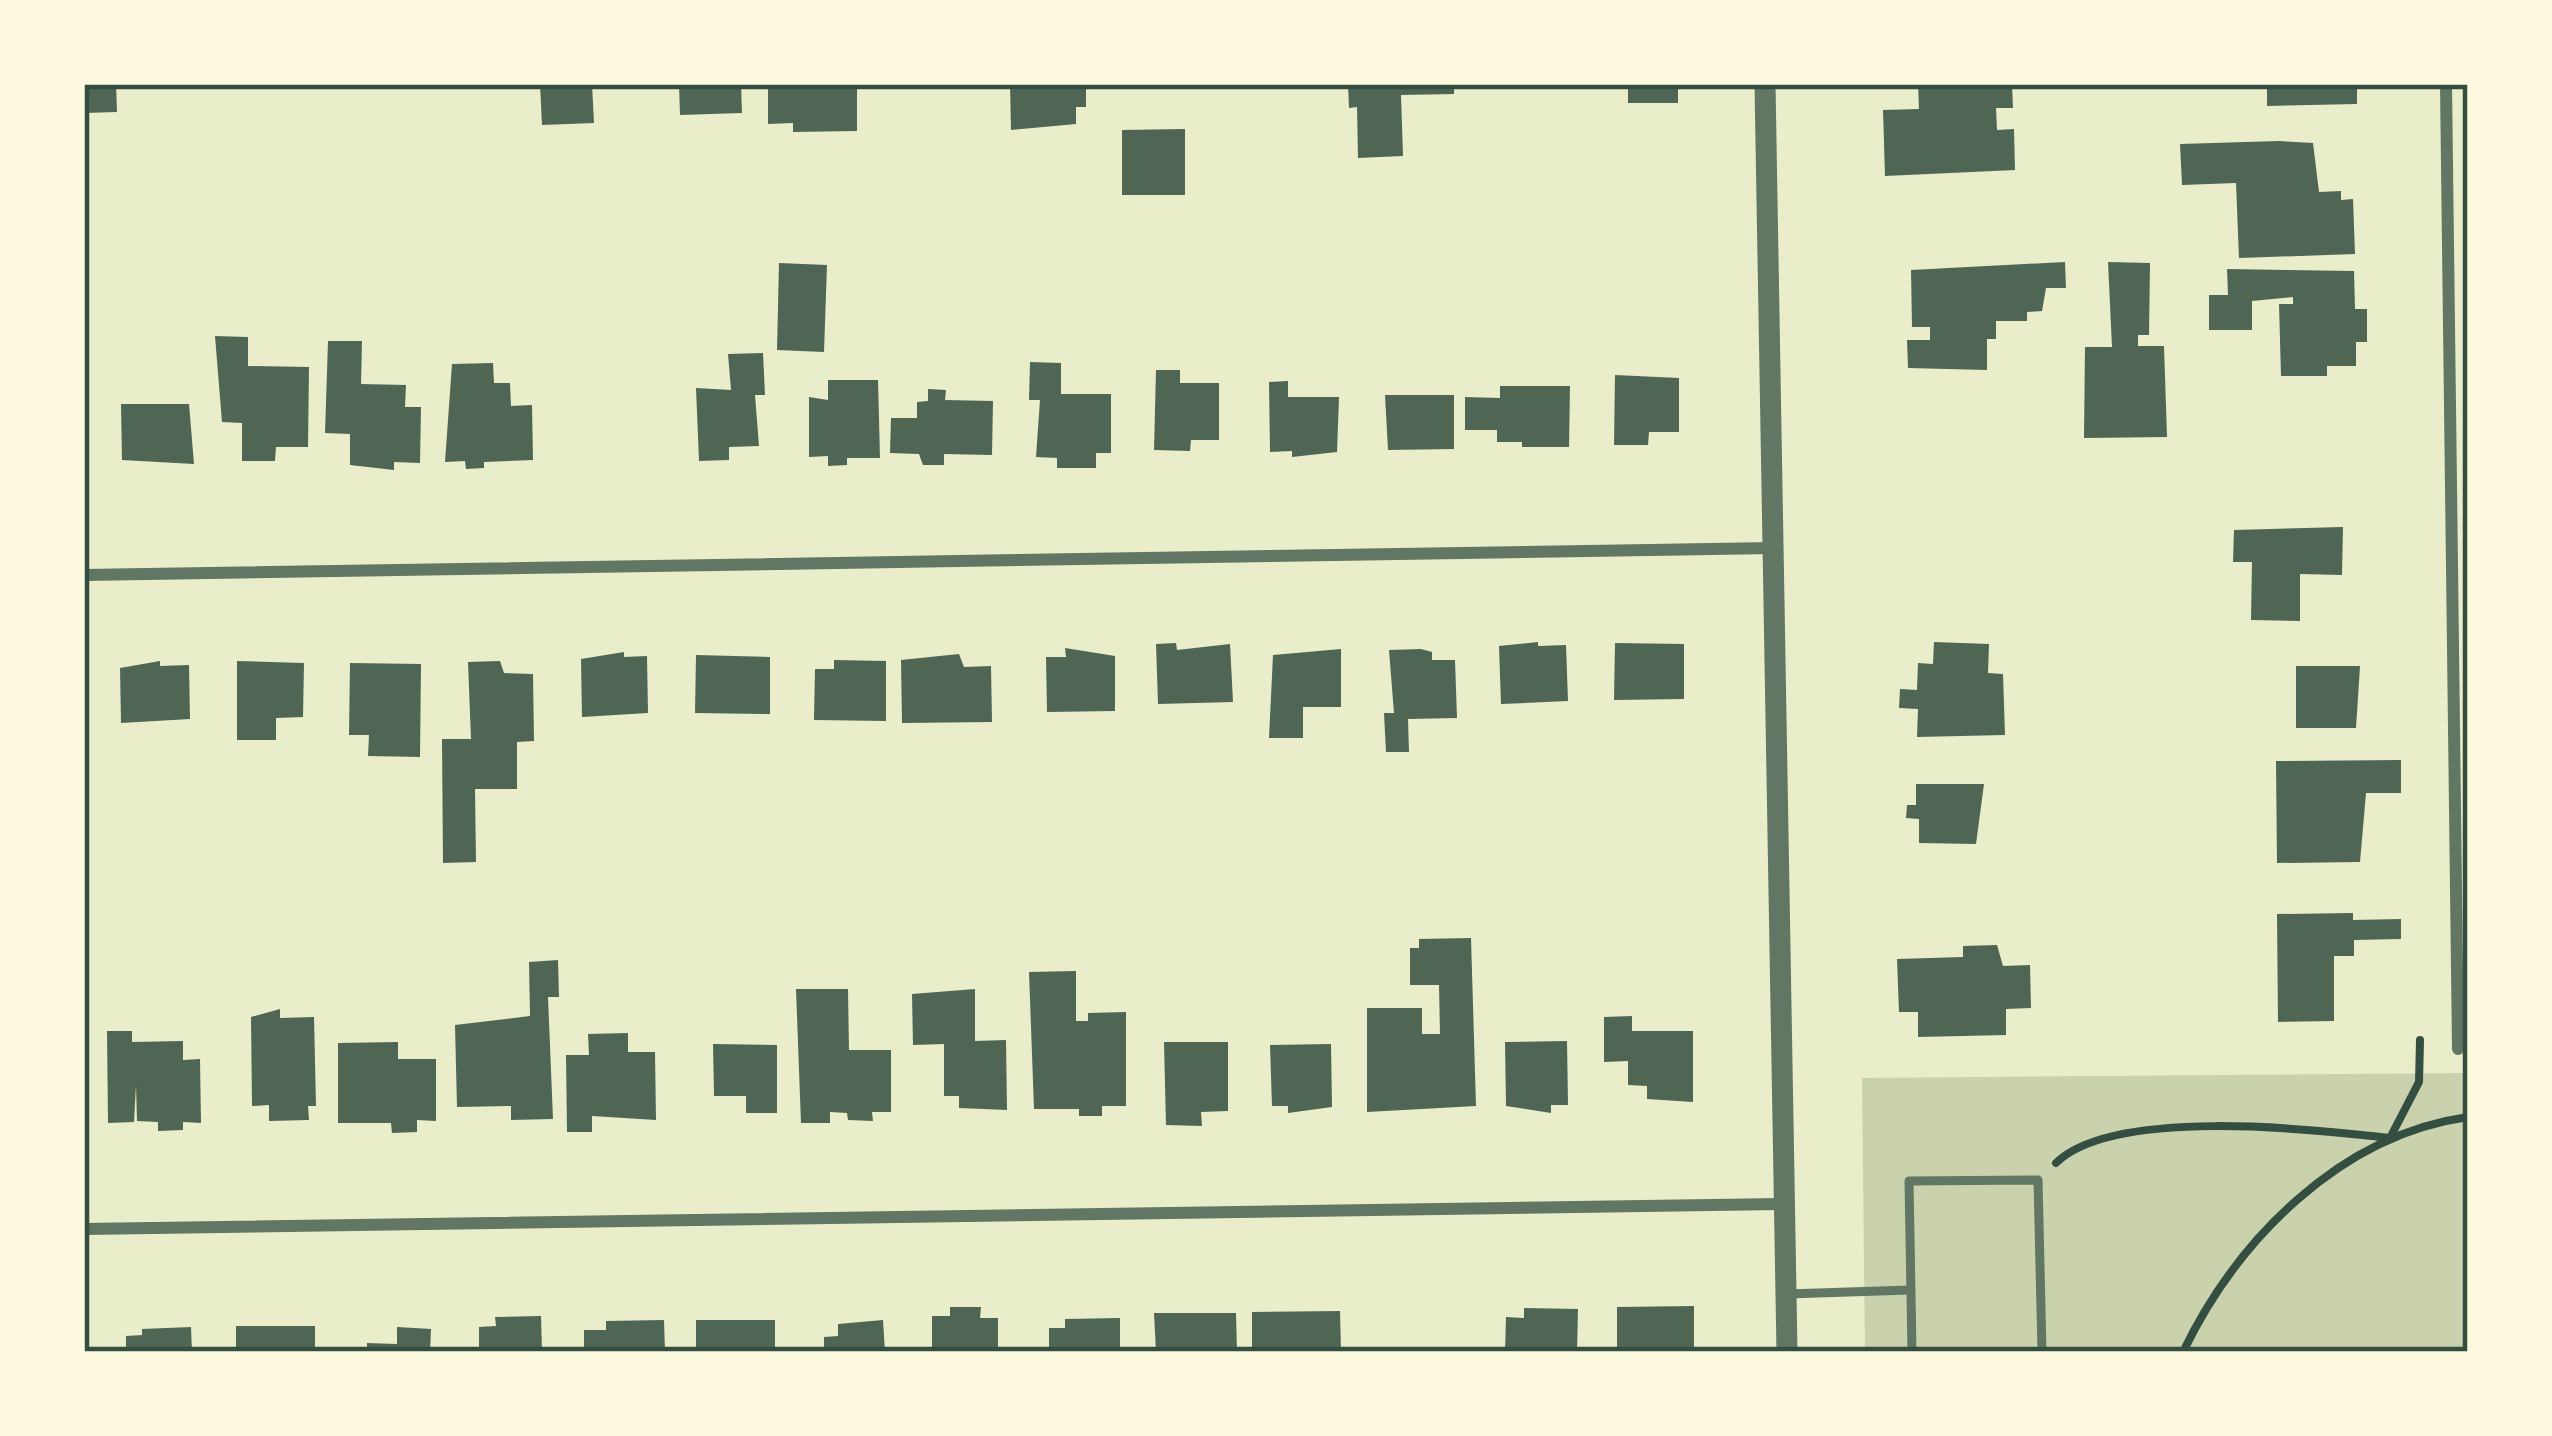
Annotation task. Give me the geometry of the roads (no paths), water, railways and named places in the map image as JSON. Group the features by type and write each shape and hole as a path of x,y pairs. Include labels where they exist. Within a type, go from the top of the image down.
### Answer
{"street":[{"path":"1765,84 1787,1352"},
{"path":"2446,84 2458,1049"},
{"path":"84,575 1774,548"},
{"path":"84,1229 1785,1204"}],"lane":[{"path":"1912,1352 1909,1181 2038,1180 2042,1352"},
{"path":"1786,1294 1910,1290"}]}
